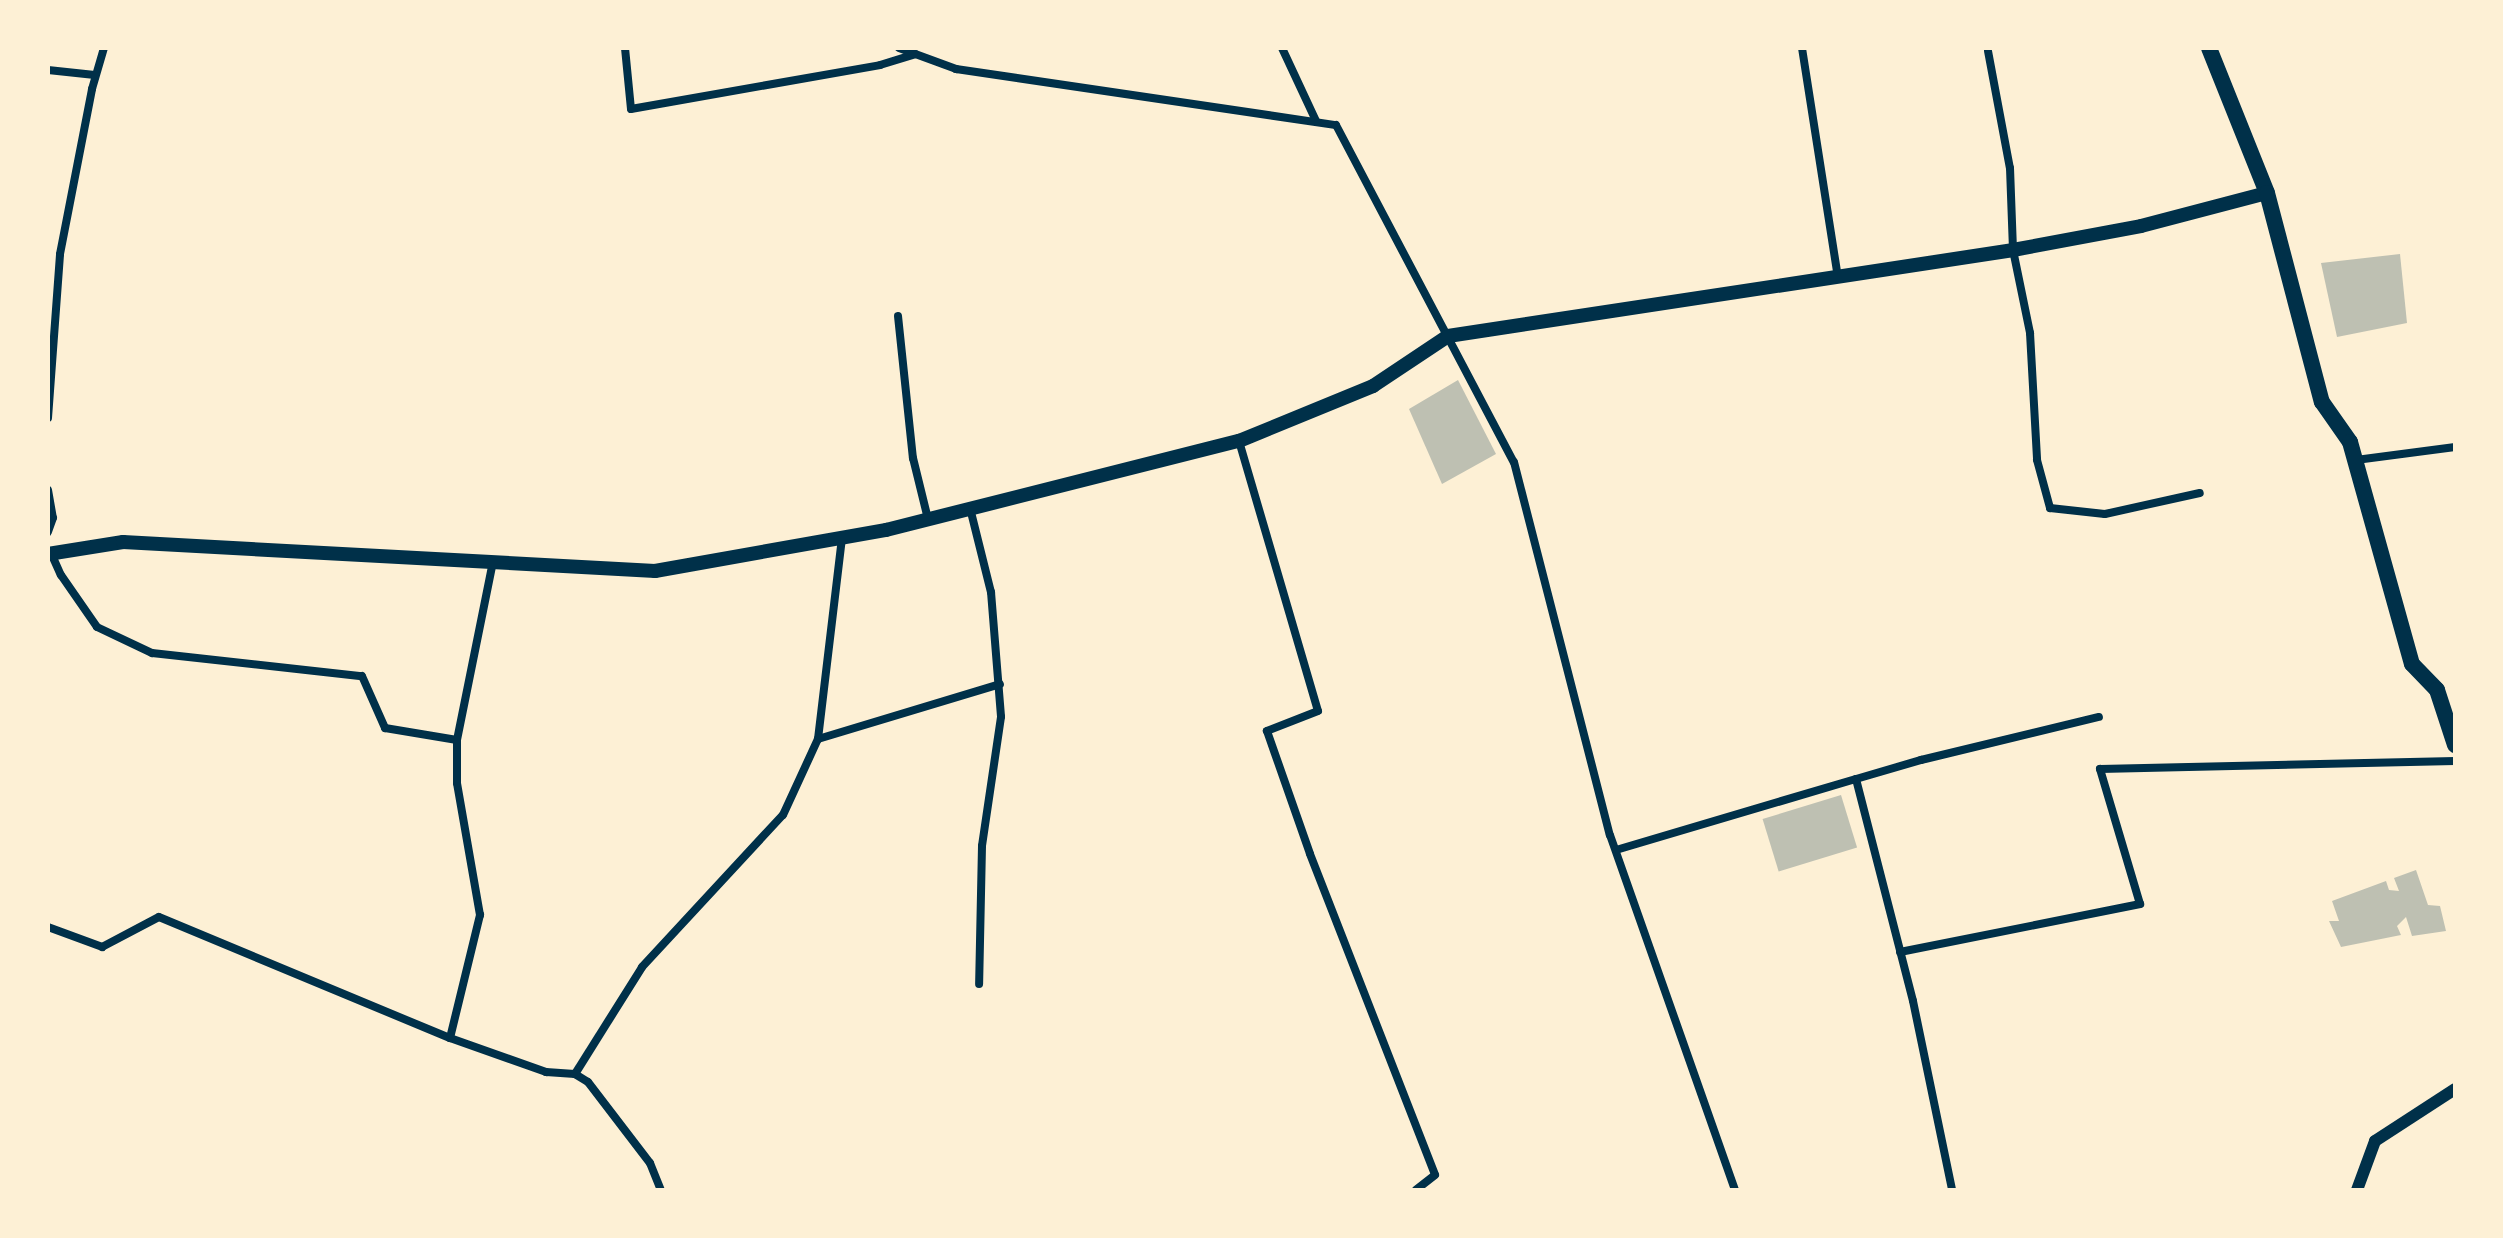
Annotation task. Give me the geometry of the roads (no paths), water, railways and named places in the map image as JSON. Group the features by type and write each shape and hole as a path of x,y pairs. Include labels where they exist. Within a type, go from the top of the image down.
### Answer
{"main road":[{"path":"2209,48 2267,193 2322,402 2350,442 2412,664 2437,690 2455,745"},
{"path":"49,553 123,542 655,571 842,538 928,519 1239,441 1373,386 1448,336 2013,250 2141,226 2267,193"}],"street":[{"path":"48,418 60,254 95,75 104,48"},
{"path":"625,48 631,109 880,65 915,54"},
{"path":"899,48 956,69 1336,125 1514,462 1616,850 1735,1190"},
{"path":"1282,48 1316,121"},
{"path":"1802,48 1838,277"},
{"path":"1988,51 2010,168 2013,250 2030,333 2037,460 2050,508 2105,514 2200,493"},
{"path":"48,70 95,75"},
{"path":"898,316 913,458 928,519"},
{"path":"1239,441 1318,711 1267,731 1310,854 1435,1175 1416,1190"},
{"path":"2355,460 2455,447"},
{"path":"48,490 53,518 48,532"},
{"path":"970,507 991,592 1001,717 982,846 979,984"},
{"path":"575,1074 642,967 783,815 818,739 842,538"},
{"path":"49,553 97,627 152,653 362,676 385,728 457,740"},
{"path":"450,1038 480,915 457,783 457,740 493,562"},
{"path":"818,739 1000,684"},
{"path":"1616,850 1921,760 2099,717"},
{"path":"1900,952 2140,904 2100,769 2455,761"},
{"path":"1856,779 1900,952 1952,1190"},
{"path":"48,927 102,947 159,917 450,1038 546,1072 575,1074 588,1082 650,1163 661,1190"},
{"path":"2357,1190 2375,1141 2455,1089"}]}
